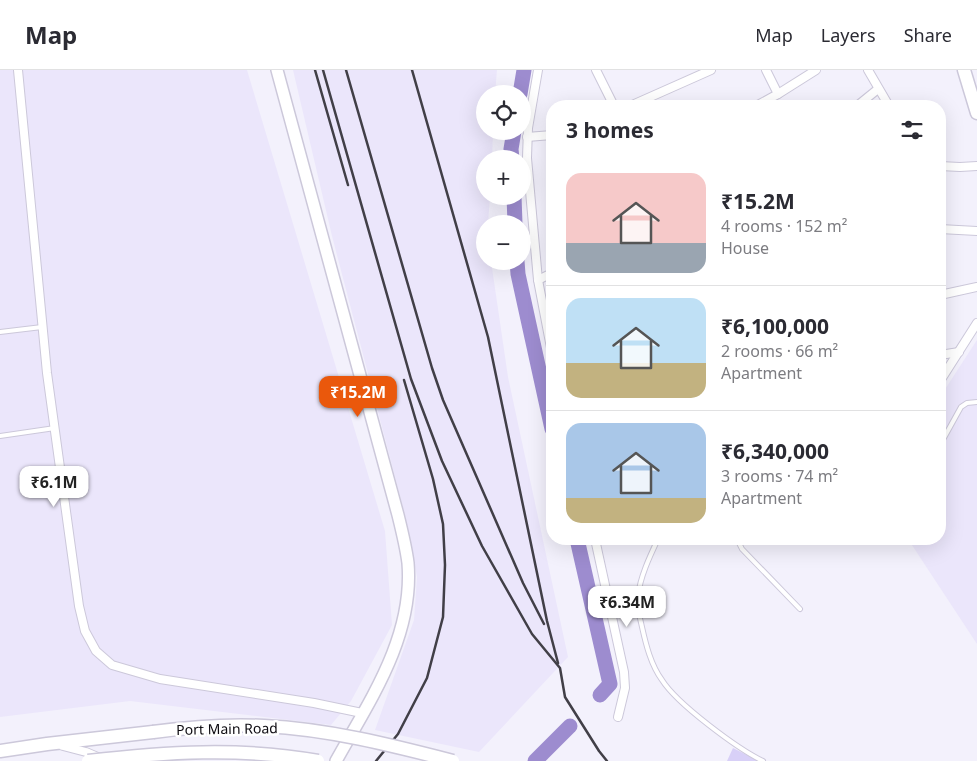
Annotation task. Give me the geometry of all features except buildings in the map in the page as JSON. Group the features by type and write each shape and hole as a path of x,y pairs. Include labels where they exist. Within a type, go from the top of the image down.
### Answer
{"main road":[{"path":"964,70 977,113"},
{"path":"970,70 977,89"},
{"name":"Port Main Road","path":"0,751 181,728 264,726 314,731 399,747 453,761"},
{"path":"88,761 202,752 243,752 290,756 318,761"}],"street":[{"path":"18,70 43,327 55,428 79,606 85,631 96,651 112,665 160,679 314,702 362,713"},
{"path":"277,70 405,545 408,565 408,591 404,617 393,654 336,761"},
{"path":"531,106 538,70"},
{"path":"597,70 611,100"},
{"path":"644,100 711,70"},
{"path":"766,70 778,94"},
{"path":"767,100 816,70"},
{"path":"868,70 885,100"},
{"path":"864,100 878,89"},
{"path":"531,137 546,135"},
{"path":"527,140 538,280 546,322"},
{"path":"946,166 977,166"},
{"path":"946,229 977,230"},
{"path":"538,280 546,276"},
{"path":"946,294 977,287"},
{"path":"946,372 977,323"},
{"path":"946,354 959,352"},
{"path":"596,545 624,672 625,688 618,717"},
{"path":"47,744 74,748 108,761"}],"lane":[{"path":"0,332 43,327"},
{"path":"946,434 961,407 967,403 977,402"},
{"path":"0,436 55,428"},
{"path":"656,545 638,597 639,614 645,641 657,672 668,688 681,701 740,747 763,761"},
{"path":"739,545 800,609"}],"shaded area":[{"path":"0,70 247,70 385,531 392,625 351,701 331,725 130,701 0,717"},
{"path":"293,70 497,70 496,85 476,85 476,140 493,140 492,150 476,150 476,205 489,205 489,215 476,215 476,270 492,270 508,377 568,657 479,752 375,730 414,620 417,577 405,515 332,236"},
{"path":"977,340 977,644 912,545 946,545 946,388"},
{"path":"733,748 759,761 727,761"}],"waterway":[{"path":"522,85 524,70"},
{"path":"511,150 512,140"},
{"path":"514,205 515,215"},
{"path":"518,270 546,402"},
{"path":"578,545 610,684 600,695"},
{"path":"535,761 570,726"}],"railway":[{"path":"315,70 348,185"},
{"path":"323,70 411,379 442,461 482,546 532,634 560,668 565,697 607,761"},
{"path":"346,70 432,368 443,400 523,583 544,624"},
{"path":"412,70 488,337 547,621 558,663"},
{"path":"376,761 398,734 427,678 443,617 445,565 443,524 433,479 404,380"}]}
